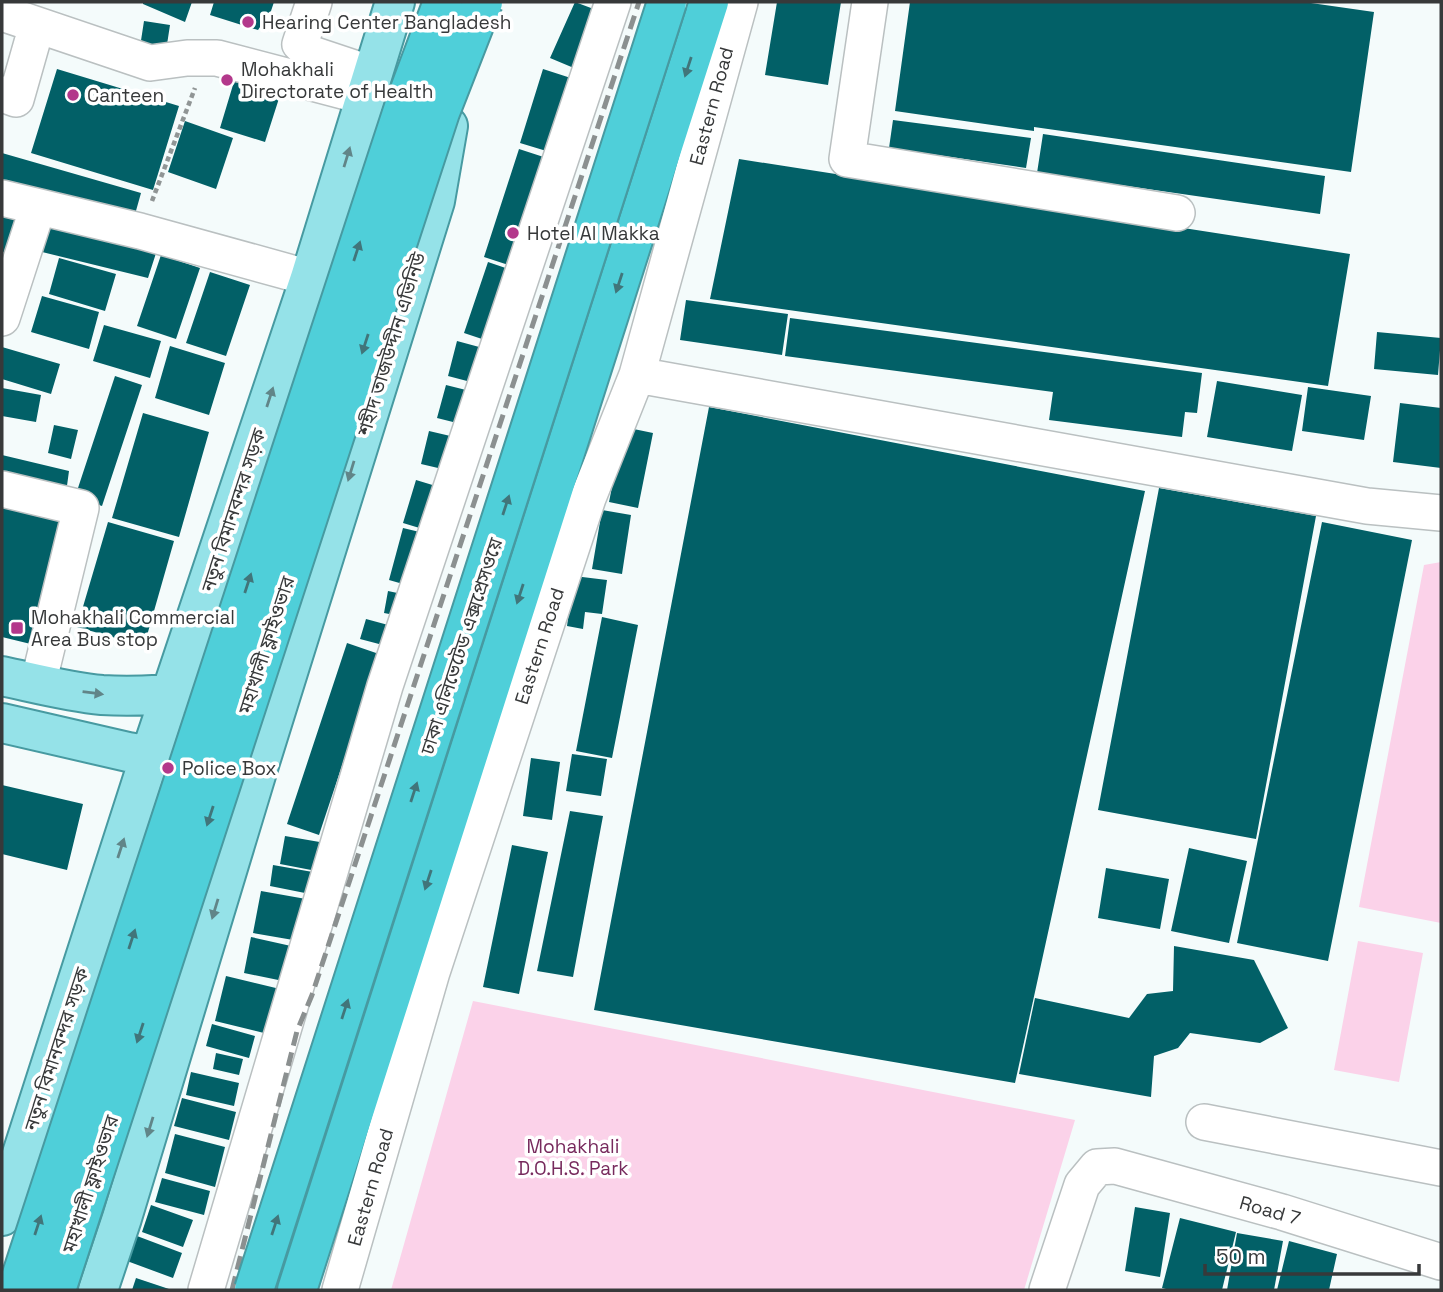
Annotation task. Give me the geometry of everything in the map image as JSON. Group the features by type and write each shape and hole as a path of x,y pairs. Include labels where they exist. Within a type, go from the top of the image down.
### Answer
{"highway":[{"name":"মহাখালী ফ্লাইওভার","path":"17,1290 407,98 443,2"},
{"name":"মহাখালী ফ্লাইওভার","path":"56,1290 440,112 483,2"},
{"name":"ঢাকা এলিভেটেড এক্সপ্রেসওয়ে","path":"254,1290 667,2"},
{"name":"ঢাকা এলিভেটেড এক্সপ্রেসওয়ে","path":"297,1290 709,2"}],"main road":[{"name":"নতুন বিমানবন্দর সড়ক","path":"2,1216 150,756 310,278 395,2"},
{"name":"শহীদ তাজউদ্দীন এভিনিউ","path":"286,680 435,201 469,2"},
{"path":"435,201 494,2"},
{"path":"20,680 102,695 171,694 286,680 98,1290"},
{"path":"2,723 150,756 259,765"}],"street":[{"path":"314,2 300,44 309,53 369,85"},
{"path":"206,1290 385,686 613,2"},
{"name":"Eastern Road","path":"340,1290 432,972 588,498 637,375 740,2"},
{"path":"870,2 847,159 1177,213"},
{"path":"2,13 149,63 187,58 217,58 369,85"},
{"path":"2,94 16,99 37,25"},
{"path":"2,198 140,231 310,278"},
{"path":"2,318 38,207"},
{"path":"637,375 1367,506 1441,513"},
{"path":"2,489 81,508 20,680"},
{"path":"1204,1122 1441,1168"},
{"name":"Road 7","path":"1047,1290 1082,1185 1097,1167 1115,1166 1128,1169 1282,1212 1441,1262"}],"path":[{"path":"140,231 204,64 217,58"}],"green space":[{"path":"1441,562 1441,923 1359,907 1424,565"},
{"path":"1358,941 1423,953 1399,1082 1334,1070"},
{"name":"Mohakhali D.O.H.S. Park","path":"473,1001 1075,1120 1024,1290 391,1290"}],"building":[{"path":"143,2 192,2 185,22"},
{"name":"Hearing Center Bangladesh","path":"214,2 274,2 258,30 210,15"},
{"path":"575,2 607,14 581,71 550,58"},
{"path":"777,2 841,2 828,85 765,75"},
{"path":"910,2 1304,2 1374,12 1351,172 1034,127 1034,131 895,111"},
{"path":"144,21 170,25 166,51 140,47"},
{"path":"57,69 179,106 153,190 31,153"},
{"path":"543,69 577,80 553,153 520,143"},
{"path":"236,75 282,89 265,142 220,128"},
{"path":"893,120 1031,138 1026,168 889,148"},
{"path":"185,121 233,138 216,189 168,172"},
{"path":"1043,134 1325,176 1320,214 1037,173"},
{"path":"519,149 559,162 524,270 484,257"},
{"path":"2,153 141,193 132,225 2,188"},
{"path":"739,159 1350,254 1328,386 710,299"},
{"path":"2,205 28,211 18,256 2,252"},
{"path":"52,217 158,247 148,278 38,251"},
{"path":"161,255 200,268 176,339 137,326"},
{"path":"59,258 116,274 105,311 49,294"},
{"path":"488,262 526,275 503,346 464,333"},
{"path":"210,272 250,285 226,356 186,343"},
{"path":"42,296 99,312 89,349 31,332"},
{"path":"686,300 788,314 782,355 680,340"},
{"path":"790,318 1202,373 1197,413 1185,412 1182,437 1049,420 1053,392 785,356"},
{"path":"104,325 161,341 150,378 93,361"},
{"path":"1377,332 1441,338 1438,375 1374,369"},
{"path":"457,341 494,351 486,386 448,376"},
{"path":"170,346 225,363 209,415 155,398"},
{"path":"2,347 60,364 51,394 2,379"},
{"path":"115,376 142,385 102,506 75,497"},
{"path":"1217,381 1302,395 1292,451 1207,437"},
{"path":"446,385 482,394 473,427 437,418"},
{"path":"1308,387 1371,396 1364,440 1302,431"},
{"path":"2,388 41,395 36,422 2,416"},
{"path":"1400,403 1441,408 1441,468 1393,462"},
{"path":"709,407 1145,491 1015,1083 594,1010"},
{"path":"143,413 209,432 179,537 112,518"},
{"path":"54,425 78,430 71,459 48,453"},
{"path":"624,427 653,433 638,508 609,502"},
{"path":"429,431 476,442 468,475 421,464"},
{"path":"2,455 69,471 66,493 2,482"},
{"path":"416,480 449,490 436,533 403,523"},
{"path":"1159,488 1316,516 1256,839 1098,810"},
{"path":"2,499 76,517 43,647 2,637"},
{"path":"602,510 631,515 622,574 592,569"},
{"path":"108,522 174,541 144,646 77,627"},
{"path":"1322,522 1412,540 1328,961 1237,943"},
{"path":"403,528 432,535 417,588 389,580"},
{"path":"574,576 607,580 602,614 585,612 583,629 567,626"},
{"path":"388,591 421,598 416,619 384,613"},
{"path":"602,617 638,625 612,758 576,751"},
{"path":"366,619 403,629 398,649 360,639"},
{"path":"347,643 379,654 319,835 287,824"},
{"path":"572,754 607,759 601,796 566,791"},
{"path":"531,758 560,762 552,820 523,816"},
{"path":"2,785 83,804 67,870 2,854"},
{"path":"570,811 603,816 573,977 537,971"},
{"path":"285,836 337,845 332,874 280,864"},
{"path":"512,845 548,852 519,994 483,987"},
{"path":"1189,848 1247,861 1229,943 1171,931"},
{"path":"273,865 324,874 320,896 270,886"},
{"path":"1106,868 1169,879 1160,929 1098,918"},
{"path":"261,891 306,899 299,941 253,933"},
{"path":"251,937 300,948 293,983 244,973"},
{"path":"1174,946 1254,960 1288,1028 1260,1043 1190,1033 1178,1048 1154,1056 1151,1097 1019,1074 1035,998 1129,1018 1147,994 1173,991"},
{"path":"226,976 280,989 268,1034 215,1021"},
{"path":"212,1024 255,1036 249,1058 206,1046"},
{"path":"216,1053 243,1059 239,1075 213,1069"},
{"path":"191,1072 239,1083 234,1106 186,1095"},
{"path":"182,1098 236,1112 229,1140 174,1126"},
{"path":"175,1134 225,1147 215,1187 165,1173"},
{"path":"162,1178 210,1191 204,1215 155,1202"},
{"path":"151,1205 193,1220 183,1247 142,1232"},
{"path":"1135,1207 1170,1213 1160,1277 1125,1271"},
{"path":"1180,1218 1236,1232 1222,1290 1162,1288"},
{"path":"1237,1233 1283,1241 1274,1290 1227,1290"},
{"path":"137,1236 182,1253 173,1278 127,1261"},
{"path":"1289,1241 1337,1254 1329,1290 1277,1290"},
{"path":"136,1278 172,1290 132,1290"}],"tram line":[{"path":"261,1290 325,1037 339,1002 668,2"}],"railway":[{"path":"232,1290 297,1031 312,995 639,2"}],"place":[{"name":"Hearing Center Bangladesh","path":"248,22"},
{"name":"Mohakhali Directorate of Health","path":"227,80"},
{"name":"Canteen","path":"73,95"},
{"name":"Hotel Al Makka","path":"513,233"},
{"name":"Mohakhali Commercial Area Bus stop","path":"17,628"},
{"name":"Police Box","path":"168,768"}]}
